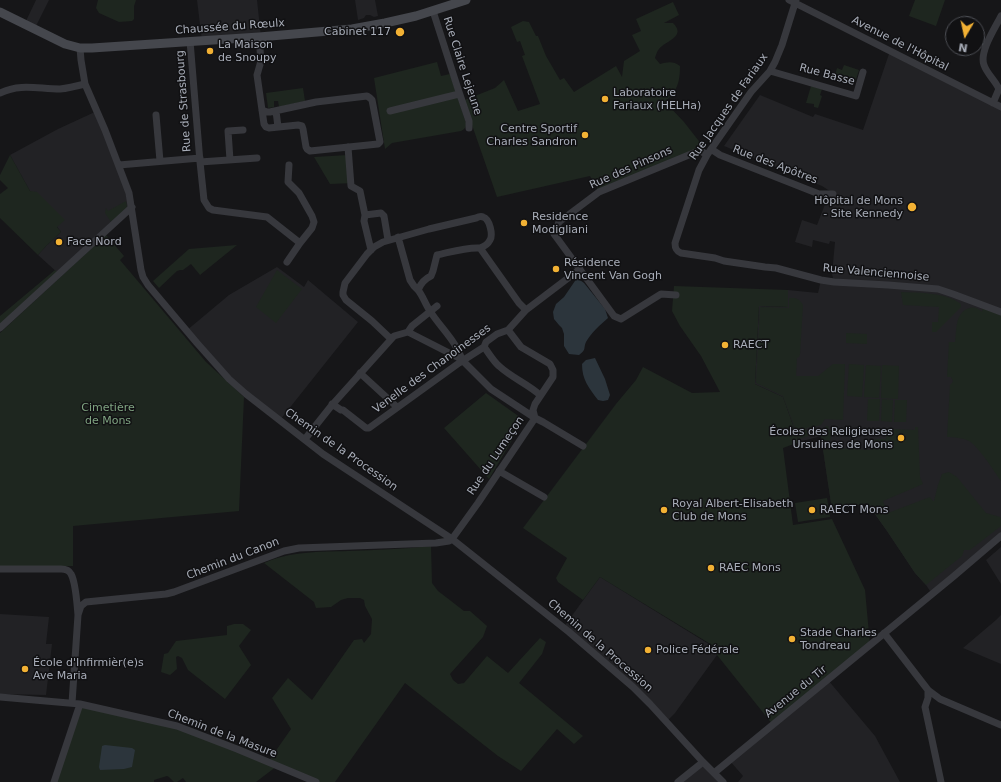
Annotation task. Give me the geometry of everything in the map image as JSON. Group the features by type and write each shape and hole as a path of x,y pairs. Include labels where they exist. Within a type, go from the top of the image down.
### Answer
{"main road":[{"name":"Chaussée du Rœulx","path":"0,12 65,44 80,48 92,48 259,37 352,29 394,22 466,0"}],"street":[{"name":"Rue Jacques de Fariaux","path":"676,250 675,243 699,170 709,152 751,92 770,71 782,45 793,1"},
{"name":"Avenue de l'Hôpital","path":"793,1 1001,107"},
{"name":"Rue Claire Lejeune","path":"433,11 469,121 469,128"},
{"path":"993,103 999,89 983,64 982,58 983,51 1001,16"},
{"path":"259,37 261,61 257,75 262,110 264,124 266,127 300,125 303,127 307,149 310,151 378,144 380,142 370,98 367,96 297,105 276,111 267,112 262,110"},
{"name":"Rue de Strasbourg","path":"190,42 204,200 209,208 213,210 267,217 300,243"},
{"name":"Chemin de la Procession","path":"80,48 85,84 119,165 129,194 143,277 185,330 229,379 246,394 323,454 452,539 569,632 625,680 650,704 702,762 723,782"},
{"name":"Rue Basse","path":"770,71 856,96 863,72"},
{"path":"0,94 14,88 59,89 85,84"},
{"path":"390,110 459,94"},
{"path":"276,111 278,127"},
{"path":"156,115 160,162"},
{"path":"230,160 228,131 243,130"},
{"path":"348,147 351,186 360,191 365,215 364,221 371,250"},
{"name":"Rue des Pinsons","path":"580,270 554,234 559,222 598,192 696,152 709,152"},
{"name":"Rue des Apôtres","path":"709,152 819,194 833,194"},
{"name":"Rue de Strasbourg","path":"119,165 257,158"},
{"path":"287,262 312,228 314,222 299,193 288,182 289,165"},
{"path":"0,328 132,207"},
{"path":"365,215 381,213 384,216 388,240"},
{"path":"391,339 346,300 343,295 343,287 345,283 371,250 378,244 398,237 476,218 483,217 488,220 491,231 490,240 482,248 464,249 437,255 431,276 425,278 418,290"},
{"path":"398,237 410,280 421,294 430,312 456,347 462,360"},
{"path":"480,248 519,303 526,310"},
{"name":"Rue Valenciennoise","path":"676,250 680,253 783,270 826,281 938,289 1001,312"},
{"path":"580,270 614,316 621,319 660,294 676,295"},
{"name":"Venelle des Chanoinesses","path":"332,404 341,410 344,410 366,428 369,428 462,360 484,346 486,342 497,334 508,330 526,310 580,270"},
{"path":"305,439 332,404 391,339 394,336 408,332 412,326 437,306"},
{"path":"508,330 521,346 550,364 554,370 553,377 535,404 533,410 535,418 583,446"},
{"name":"Rue du Lumeçon","path":"408,332 462,360 490,389 535,418 452,539"},
{"path":"484,346 503,370 530,386 540,395"},
{"path":"360,373 397,407"},
{"path":"499,471 544,497"},
{"name":"Avenue du Tir","path":"714,773 1001,536"},
{"name":"Chemin du Canon","path":"78,615 80,606 86,602 174,592 284,551 300,548 441,543 452,539"},
{"path":"0,569 64,569 69,571 71,574 78,604 72,703"},
{"path":"884,633 928,690 940,699 1001,725"},
{"path":"928,690 928,698 925,707 941,782"},
{"name":"Chemin de la Masure","path":"0,698 80,704 177,726 316,782"},
{"path":"54,782 80,704"},
{"path":"678,782 702,762"}],"shaded area":[{"path":"36,0 49,0 36,26 26,21"},
{"path":"197,0 257,0 261,37 202,41"},
{"path":"355,0 375,0 378,16 374,17 366,15 364,18 358,20"},
{"path":"890,51 1001,107 1001,536 932,594 915,573 867,503 832,510 821,436 799,442 783,397 755,384 759,306 787,307 788,290 818,293 821,280 834,282 832,274 835,242 830,241 829,244 813,240 812,247 795,242 802,220 817,225 829,194 833,193 822,186 724,146 760,95 813,117 815,114 863,130"},
{"path":"97,111 132,207 59,274 38,255 61,232 30,191 10,155 58,129"},
{"path":"277,267 304,287 308,280 358,322 280,420 246,394 186,331 229,295"},
{"path":"577,278 584,283 605,309 608,318 590,335 584,350 579,355 569,354 564,346 564,334 562,328 554,319 553,312 556,304 564,297"},
{"path":"595,358 605,379 610,395 608,400 598,400 589,388 583,375 582,364 586,360"},
{"path":"1001,547 1001,584 986,560"},
{"path":"600,577 712,646 717,655 675,713 666,722 650,704 563,628"},
{"name":"École d'Infirmièr(e)s Ave Maria","path":"0,614 49,617 46,644 52,644 46,695 0,694"},
{"path":"1001,615 1001,664 963,648 996,620"},
{"path":"828,680 875,736 900,782 738,782 743,776 730,761"},
{"path":"102,746 132,748 135,750 132,767 124,769 100,770 99,767"},
{"path":"703,762 723,782 678,782"}],"green space":[{"path":"98,0 136,0 134,6 134,19 132,21 119,22 99,13 96,8"},
{"path":"915,0 945,0 936,26 909,16"},
{"name":"Centre Sportif Charles Sandron","path":"673,2 679,15 664,23 673,23 678,32 674,38 659,49 655,58 660,64 670,62 680,66 677,86 665,102 684,122 702,145 701,151 598,190 590,176 497,197 462,101 495,88 504,80 518,111 540,104 522,56 525,55 520,41 517,42 511,27 523,21 529,22 536,36 538,36 546,56 560,80 564,78 574,92 616,66 622,77 624,61 640,51 632,35 641,31 636,19"},
{"path":"437,62 441,76 450,74 466,123 465,128 461,131 392,143 385,149 374,78"},
{"path":"844,65 859,70 855,82 835,75 837,68 842,70"},
{"path":"811,86 822,89 820,95 822,96 818,108 814,107 814,104 806,103"},
{"path":"303,88 305,101 279,107 278,101 274,101 274,107 268,108 266,93"},
{"path":"10,155 30,191 37,192 65,220 57,227 61,232 38,255 0,218 0,194 8,188 0,180 0,175"},
{"path":"348,155 354,183 330,184 314,157"},
{"path":"126,201 127,207 111,222 105,213 106,208 108,211"},
{"name":"Cimetière de Mons","path":"106,235 124,256 120,260 206,362 244,397 239,511 73,526 73,566 0,567 0,333"},
{"path":"237,245 200,275 191,264 183,270 177,271 159,288 153,281 189,249"},
{"path":"55,270 59,274 0,328 0,316"},
{"path":"277,270 302,289 276,323 256,307"},
{"name":"Royal Albert-Elisabeth Club de Mons","path":"674,286 788,290 788,307 759,306 755,384 783,397 799,442 783,448 793,525 832,519 865,590 870,645 773,725 717,655 712,645 600,577 583,600 558,582 556,578 567,558 523,528 616,404 636,380 643,367 692,393 720,392 701,356 680,326 672,311"},
{"path":"901,292 924,293 948,297 961,304 961,307 936,332 932,332 932,322 938,322 939,307 903,305"},
{"path":"789,298 797,299 803,305 800,354 797,358 796,376 818,376 833,364 845,364 843,420 825,419 821,425 806,428 808,436 799,439 783,396 756,383 760,307 789,308"},
{"path":"983,305 1001,312 1001,481 973,444 964,439 947,437 950,385 953,381 951,377 947,377 949,342 955,342 957,322 961,314 967,309 973,307 982,312"},
{"path":"846,333 867,334 867,344 846,343"},
{"path":"849,364 864,365 862,397 847,396"},
{"path":"866,365 881,366 879,398 864,397"},
{"path":"882,365 899,366 898,399 881,398"},
{"path":"486,393 524,420 489,479 444,428"},
{"path":"868,399 880,399 879,421 867,421"},
{"path":"882,399 893,400 892,422 881,421"},
{"path":"895,400 907,400 906,422 894,422"},
{"path":"826,426 828,426 829,430 831,430 830,448 872,450 875,439 886,439 888,429 915,430 915,427 918,427 920,477 923,484 883,501 888,513 930,497 934,501 942,474 949,472 957,477 986,513 1000,517 1001,526 970,550 964,550 962,556 926,585 915,573 867,503 832,510 821,436 825,432"},
{"name":"RAECT Mons","path":"827,498 830,517 798,522 795,503"},
{"path":"431,546 432,583 438,591 464,611 470,611 487,626 483,637 450,674 453,680 458,684 464,683 487,656 508,673 540,638 546,642 542,654 519,683 583,736 574,744 557,729 521,771 498,756 405,683 335,782 316,782 277,766 256,782 186,782 183,778 177,782 174,782 167,776 154,780 154,782 54,782 80,704 158,721 268,762 291,729 272,698 288,678 312,700 354,640 362,639 364,643 371,634 372,619 365,606 364,600 360,598 348,598 341,600 331,607 316,608 314,602 264,563 295,554"},
{"path":"243,624 251,630 239,646 251,665 225,699 188,670 182,658 178,656 176,657 177,669 170,675 161,672 164,654 168,653 176,641 227,635 227,626"}],"place":[{"name":"Cabinet 117","path":"400,32"},
{"name":"La Maison de Snoupy","path":"210,51"},
{"name":"Laboratoire Fariaux (HELHa)","path":"605,99"},
{"name":"Centre Sportif Charles Sandron","path":"585,135"},
{"name":"Hôpital de Mons - Site Kennedy","path":"912,207"},
{"name":"Residence Modigliani","path":"524,223"},
{"name":"Face Nord","path":"59,242"},
{"name":"Résidence Vincent Van Gogh","path":"556,269"},
{"name":"RAECT","path":"725,345"},
{"name":"Écoles des Religieuses Ursulines de Mons","path":"901,438"},
{"name":"Royal Albert-Elisabeth Club de Mons","path":"664,510"},
{"name":"RAECT Mons","path":"812,510"},
{"name":"RAEC Mons","path":"711,568"},
{"name":"Stade Charles Tondreau","path":"792,639"},
{"name":"Police Fédérale","path":"648,650"},
{"name":"École d'Infirmièr(e)s Ave Maria","path":"25,669"}]}
